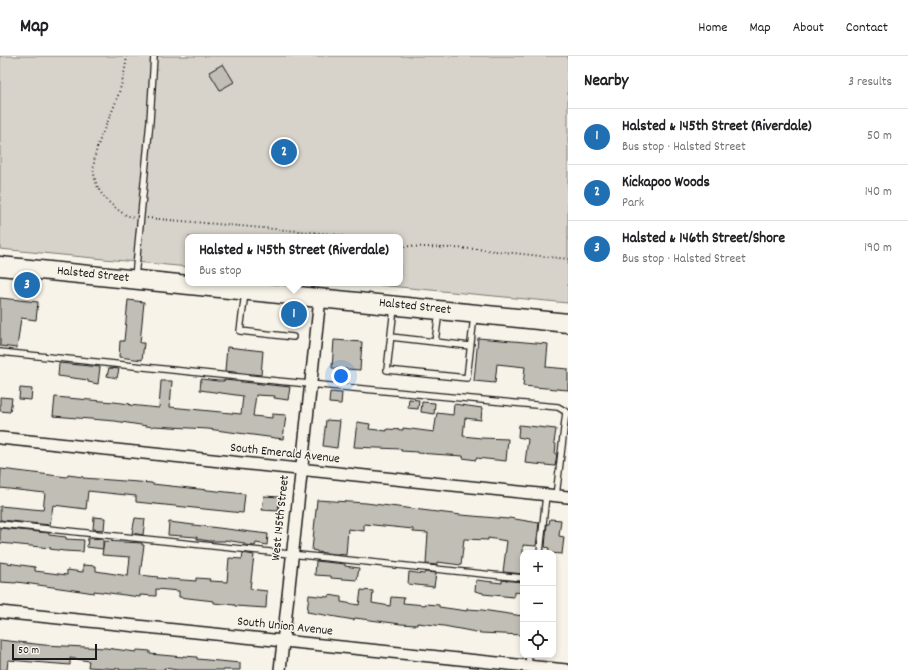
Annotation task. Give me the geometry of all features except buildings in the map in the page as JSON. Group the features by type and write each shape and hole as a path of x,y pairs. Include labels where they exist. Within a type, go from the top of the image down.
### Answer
{"main road":[{"name":"Halsted Street","path":"0,266 185,284"},
{"name":"Halsted Street","path":"205,286 568,323"}],"street":[{"name":"West 145th Street","path":"280,670 300,470 320,298"},
{"name":"South Emerald Avenue","path":"0,438 568,497"},
{"name":"South Union Avenue","path":"0,612 529,664 566,670"}],"lane":[{"path":"134,279 150,121 154,56"},
{"path":"246,290 240,331 293,336"},
{"path":"395,305 387,370 467,378 474,313"},
{"path":"435,342 439,310"},
{"path":"391,337 470,346"},
{"path":"0,352 310,384 558,407 567,412 541,550"},
{"path":"0,524 520,578"}],"path":[{"path":"127,56 120,89 95,155 93,169 96,182 101,193 119,211 130,216"},
{"path":"149,218 332,234"},
{"path":"403,246 485,250 568,259"}],"shaded area":[{"path":"0,56 568,56 568,303 389,286 403,286 403,234 185,234 185,267 0,249"}],"place":[{"name":"Kickapoo Woods","path":"284,152"},
{"name":"Halsted & 146th Street/Shore","path":"27,285"},
{"name":"Halsted & 145th Street (Riverdale)","path":"294,314"}]}
